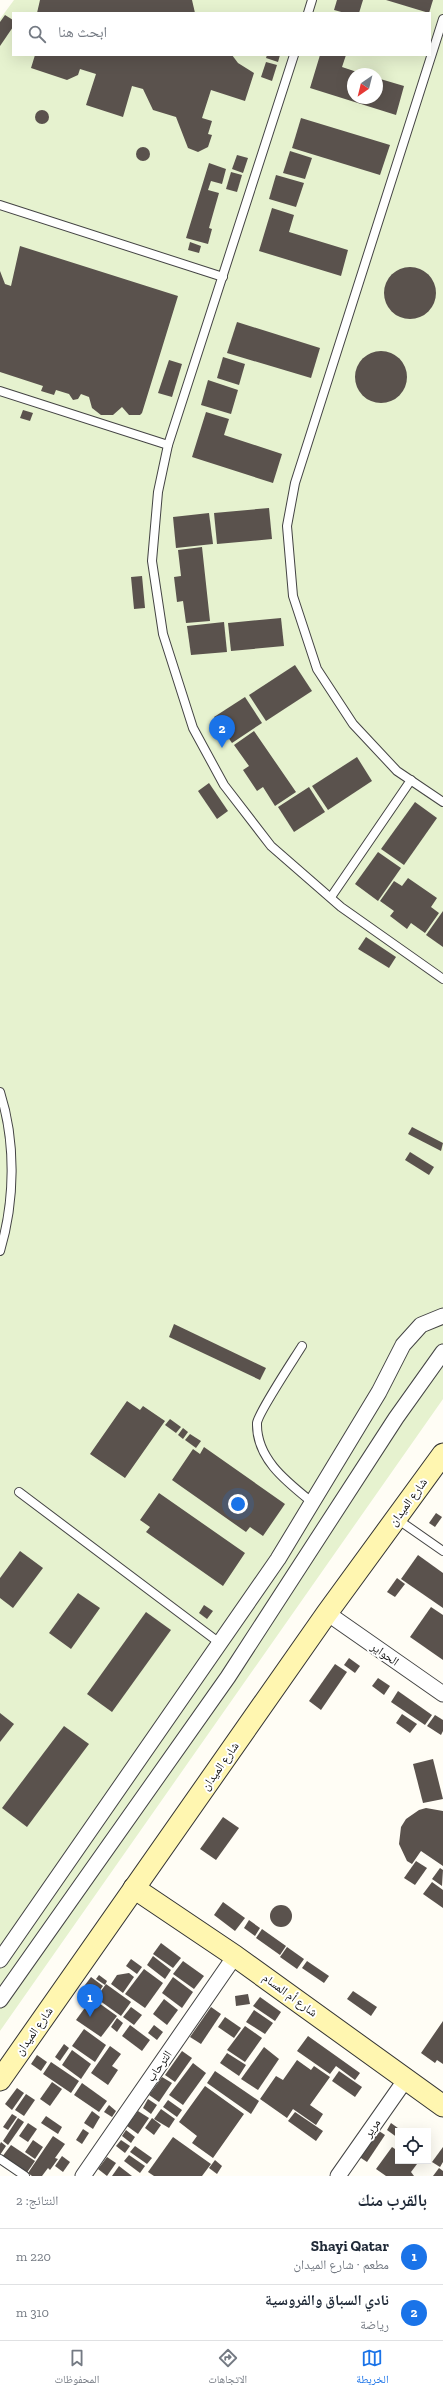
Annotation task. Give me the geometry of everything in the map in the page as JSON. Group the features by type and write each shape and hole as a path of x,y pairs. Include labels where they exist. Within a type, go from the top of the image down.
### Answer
{"street":[{"path":"0,1960 221,1644 278,1559 379,1392 403,1345 421,1325 443,1316"},
{"path":"0,2000 228,1677 396,1418 443,1352"},
{"name":"شارع الميدان","path":"0,2080 326,1613 397,1519 443,1454"},
{"name":"الحواير","path":"326,1613 443,1694"},
{"name":"شارع أم المسام","path":"134,1888 235,1956 443,2106"},
{"name":"الترحاب","path":"83,2176 235,1956"},
{"name":"مرير","path":"338,2176 406,2080"}],"lane":[{"path":"308,12 312,0"},
{"path":"443,19 295,483 287,526 293,596 317,669 353,724 397,771 443,802"},
{"path":"294,56 168,445 158,492 152,561 163,634 193,728 224,785 271,846 331,897 443,979"},
{"path":"0,205 223,277"},
{"path":"0,391 168,445"},
{"path":"331,897 411,780"},
{"path":"0,1092 8,1131 11,1168 8,1221 0,1251"},
{"path":"302,1346 257,1422 261,1448 281,1477 313,1503"},
{"path":"19,1492 221,1644"},
{"path":"397,1519 443,1551"},
{"path":"0,2159 25,2176"}],"green space":[{"path":"14,0 443,0 443,1399 0,2031 0,19"}],"building":[{"path":"40,0 192,0 195,12 37,12"},
{"path":"337,0 363,0 359,12 341,12 334,10"},
{"path":"386,0 433,0 429,12"},
{"path":"5,15 12,19 12,28 0,46 0,22"},
{"path":"35,56 233,56 238,63 254,73 245,101 211,90 202,118 212,121 208,134 212,135 208,147 198,152 188,148 176,117 153,110 143,89 132,86 123,117 86,105 96,74 80,69 78,75 67,80 31,68"},
{"path":"267,56 280,56 278,62 266,58"},
{"path":"320,56 346,56 342,67 347,69 347,100 310,88"},
{"path":"266,62 277,65 272,81 261,77"},
{"path":"383,80 404,86 396,115 361,104 383,104"},
{"path":"42,110 47,112 49,117 47,122 42,124 37,122 35,117 37,112"},
{"path":"301,118 390,145 380,175 292,148"},
{"path":"143,147 148,149 150,154 148,159 143,161 138,159 136,154 138,149"},
{"path":"290,151 312,158 305,179 283,173"},
{"path":"237,155 248,158 243,173 232,169"},
{"path":"209,163 226,169 222,184 211,181 208,190 219,193 209,228 212,229 208,244 186,238"},
{"path":"231,172 242,175 237,192 226,189"},
{"path":"276,175 304,183 296,207 269,199"},
{"path":"272,208 294,215 289,232 348,250 341,276 259,251"},
{"path":"190,242 201,246 199,253 188,250"},
{"path":"20,246 178,296 142,413 140,415 129,415 122,407 113,415 101,415 92,408 89,397 81,394 78,399 73,400 69,394 56,390 54,395 41,391 43,386 0,372 0,271 5,284 11,286"},
{"path":"405,267 415,267 429,274 436,288 436,298 429,312 415,319 405,319 395,315 388,308 384,298 384,288 388,278 395,271"},
{"path":"237,322 320,348 311,378 227,353"},
{"path":"376,351 386,351 396,355 403,362 407,372 407,382 403,392 396,399 386,403 376,403 366,399 359,392 355,382 355,372 359,362 366,355"},
{"path":"223,357 245,364 239,385 217,378"},
{"path":"169,360 182,364 172,397 158,393"},
{"path":"208,380 238,390 231,414 201,405"},
{"path":"23,410 33,413 30,421 20,418"},
{"path":"206,412 229,419 224,435 282,454 273,483 192,457"},
{"path":"269,508 272,539 217,544 214,513"},
{"path":"209,513 213,544 176,548 173,517"},
{"path":"202,547 210,621 186,623 183,601 177,602 174,577 181,576 178,550"},
{"path":"142,576 145,608 134,609 131,577"},
{"path":"281,618 284,646 231,651 228,623"},
{"path":"224,622 227,652 191,655 187,626"},
{"path":"295,665 312,691 266,721 249,695"},
{"path":"245,697 262,723 232,743 214,717"},
{"path":"254,731 296,792 275,806 263,787 257,791 243,770 249,766 234,745"},
{"path":"357,757 372,781 328,810 312,786"},
{"path":"209,783 228,811 217,819 198,791"},
{"path":"309,787 325,812 294,832 278,807"},
{"path":"415,802 437,818 404,865 381,849"},
{"path":"378,852 401,868 378,901 355,884"},
{"path":"408,878 437,898 431,907 439,913 425,933 411,923 407,929 390,916 394,911 380,901 394,881 402,886"},
{"path":"443,911 443,947 426,935"},
{"path":"366,937 396,957 389,968 358,949"},
{"path":"412,1127 443,1143 441,1151 408,1134"},
{"path":"410,1152 434,1167 429,1175 405,1160"},
{"path":"174,1324 266,1368 260,1380 169,1337"},
{"path":"127,1401 140,1410 143,1406 165,1421 125,1478 90,1454"},
{"path":"170,1419 181,1427 176,1433 165,1425"},
{"path":"183,1428 188,1432 183,1439 178,1435"},
{"path":"190,1434 201,1441 196,1448 185,1440"},
{"path":"204,1447 285,1504 263,1536 250,1527 246,1532 172,1480 193,1449 200,1454"},
{"path":"159,1493 245,1553 223,1586 146,1532 150,1527 140,1520"},
{"path":"436,1513 442,1517 435,1527 429,1523"},
{"path":"20,1551 43,1568 13,1608 0,1598 0,1578"},
{"path":"418,1555 443,1573 443,1608 401,1579"},
{"path":"397,1578 405,1584 395,1597 387,1592"},
{"path":"78,1593 100,1608 71,1649 49,1633"},
{"path":"204,1605 213,1611 207,1619 199,1613"},
{"path":"431,1607 443,1615 443,1660 410,1637"},
{"path":"146,1612 171,1630 112,1712 87,1694"},
{"path":"349,1658 360,1666 355,1673 344,1665"},
{"path":"335,1664 347,1672 321,1710 309,1701"},
{"path":"378,1678 390,1686 384,1695 372,1686"},
{"path":"398,1691 432,1715 425,1725 391,1702"},
{"path":"0,1713 14,1724 0,1742"},
{"path":"402,1714 417,1724 410,1733 396,1723"},
{"path":"435,1715 443,1720 443,1731 441,1735 427,1726"},
{"path":"64,1726 89,1744 27,1827 2,1808"},
{"path":"433,1759 443,1799 423,1803 413,1764"},
{"path":"426,1808 443,1811 443,1866 421,1851 412,1864 407,1861 399,1844 401,1827 406,1819 419,1810"},
{"path":"223,1817 239,1828 216,1860 200,1849"},
{"path":"416,1861 427,1868 415,1885 404,1878"},
{"path":"440,1868 443,1870 442,1886 432,1879"},
{"path":"432,1882 443,1890 443,1908 423,1894"},
{"path":"223,1902 245,1918 235,1931 214,1915"},
{"path":"281,1905 289,1908 292,1916 289,1924 281,1927 273,1924 270,1916 273,1908"},
{"path":"249,1920 260,1928 255,1936 244,1928"},
{"path":"262,1929 286,1946 280,1955 256,1938"},
{"path":"161,1943 181,1958 173,1968 153,1954"},
{"path":"287,1947 304,1959 297,1969 280,1957"},
{"path":"153,1956 171,1970 165,1979 147,1965"},
{"path":"131,1959 142,1967 137,1974 126,1966"},
{"path":"183,1961 204,1976 194,1989 173,1974"},
{"path":"307,1961 329,1976 324,1983 302,1968"},
{"path":"144,1969 163,1983 145,2008 125,1994"},
{"path":"129,1973 134,1977 123,1993 111,1984 117,1975"},
{"path":"99,1975 107,1981 105,1985 96,1979"},
{"path":"91,1977 103,1986 97,1994 85,1985"},
{"path":"173,1977 193,1992 182,2008 162,1993"},
{"path":"106,1984 131,2002 121,2016 96,1998"},
{"path":"353,1991 377,2007 371,2016 347,1999"},
{"path":"248,1994 250,2004 236,2006 235,1996"},
{"path":"260,1997 281,2012 275,2021 253,2006"},
{"path":"92,1998 117,2016 101,2037 76,2020"},
{"path":"164,1999 178,2010 167,2025 153,2014"},
{"path":"131,2007 142,2015 134,2025 123,2017"},
{"path":"211,2007 221,2014 201,2044 190,2037"},
{"path":"254,2010 273,2023 265,2034 246,2022"},
{"path":"225,2017 241,2028 234,2038 218,2027"},
{"path":"117,2018 123,2023 117,2032 111,2027"},
{"path":"443,2021 443,2064 437,2060 435,2063 421,2053"},
{"path":"130,2025 150,2040 142,2051 122,2036"},
{"path":"154,2025 163,2032 157,2040 148,2033"},
{"path":"245,2026 262,2038 245,2062 227,2050"},
{"path":"84,2029 106,2045 95,2062 72,2046"},
{"path":"308,2036 360,2073 355,2080 336,2066 330,2074 297,2051"},
{"path":"64,2044 69,2048 60,2061 55,2057"},
{"path":"110,2046 121,2054 112,2066 118,2070 108,2085 91,2073"},
{"path":"264,2047 279,2059 258,2090 241,2079"},
{"path":"72,2050 91,2064 81,2079 62,2065"},
{"path":"182,2051 192,2058 175,2082 165,2075"},
{"path":"227,2053 246,2065 239,2076 220,2063"},
{"path":"37,2055 47,2062 41,2071 31,2064"},
{"path":"297,2060 311,2070 314,2066 330,2077 310,2105 323,2114 316,2125 293,2109 287,2118 260,2099 276,2076 283,2080"},
{"path":"51,2062 79,2081 71,2093 43,2074"},
{"path":"193,2063 206,2073 183,2105 169,2095"},
{"path":"215,2071 259,2101 251,2114 207,2083"},
{"path":"339,2071 362,2087 355,2097 332,2081"},
{"path":"162,2077 172,2083 159,2102 149,2095"},
{"path":"52,2082 62,2089 50,2106 40,2099"},
{"path":"82,2083 107,2101 99,2112 74,2095"},
{"path":"205,2086 244,2114 213,2158 192,2143 197,2136 179,2122"},
{"path":"17,2088 24,2093 12,2110 5,2104"},
{"path":"26,2094 35,2100 24,2116 15,2110"},
{"path":"148,2099 157,2105 151,2114 143,2108"},
{"path":"168,2100 182,2110 177,2117 163,2107"},
{"path":"109,2105 116,2111 112,2117 104,2112"},
{"path":"161,2109 175,2119 169,2128 154,2119"},
{"path":"92,2111 100,2117 93,2129 84,2123"},
{"path":"138,2111 149,2118 138,2134 127,2126"},
{"path":"295,2112 323,2131 316,2141 288,2121"},
{"path":"12,2114 17,2117 8,2130 3,2127"},
{"path":"46,2116 62,2127 58,2134 41,2123"},
{"path":"18,2118 24,2122 8,2145 3,2141"},
{"path":"152,2118 161,2125 154,2135 145,2128"},
{"path":"28,2123 37,2129 28,2142 19,2136"},
{"path":"391,2123 398,2128 395,2128 395,2136 387,2130"},
{"path":"83,2129 89,2133 82,2144 76,2140"},
{"path":"376,2129 385,2135 367,2162 358,2156"},
{"path":"126,2130 135,2137 131,2143 122,2136"},
{"path":"53,2136 65,2144 55,2158 58,2159 50,2170 48,2168 42,2176 32,2176 28,2173"},
{"path":"173,2137 211,2164 202,2176 154,2176 148,2172"},
{"path":"33,2140 43,2147 35,2159 25,2152"},
{"path":"121,2140 130,2146 125,2153 116,2146"},
{"path":"1,2142 6,2146 0,2155 0,2144"},
{"path":"11,2145 35,2161 26,2174 2,2157"},
{"path":"135,2146 152,2158 147,2164 130,2152"},
{"path":"392,2147 395,2149 395,2164 417,2164 411,2172 414,2176 386,2176 376,2169"},
{"path":"443,2147 443,2162 440,2167 432,2162"},
{"path":"129,2155 145,2166 140,2173 124,2161"},
{"path":"62,2156 70,2162 63,2172 55,2166"},
{"path":"107,2157 116,2163 107,2176 98,2169"},
{"path":"215,2160 222,2166 217,2174 209,2168"},
{"path":"119,2166 132,2176 112,2176"},
{"path":"439,2168 443,2171 443,2176 433,2176"}],"place":[{"name":"نادي السباق والفروسية","path":"222,748"},
{"name":"Shayi Qatar","path":"90,2017"}]}
